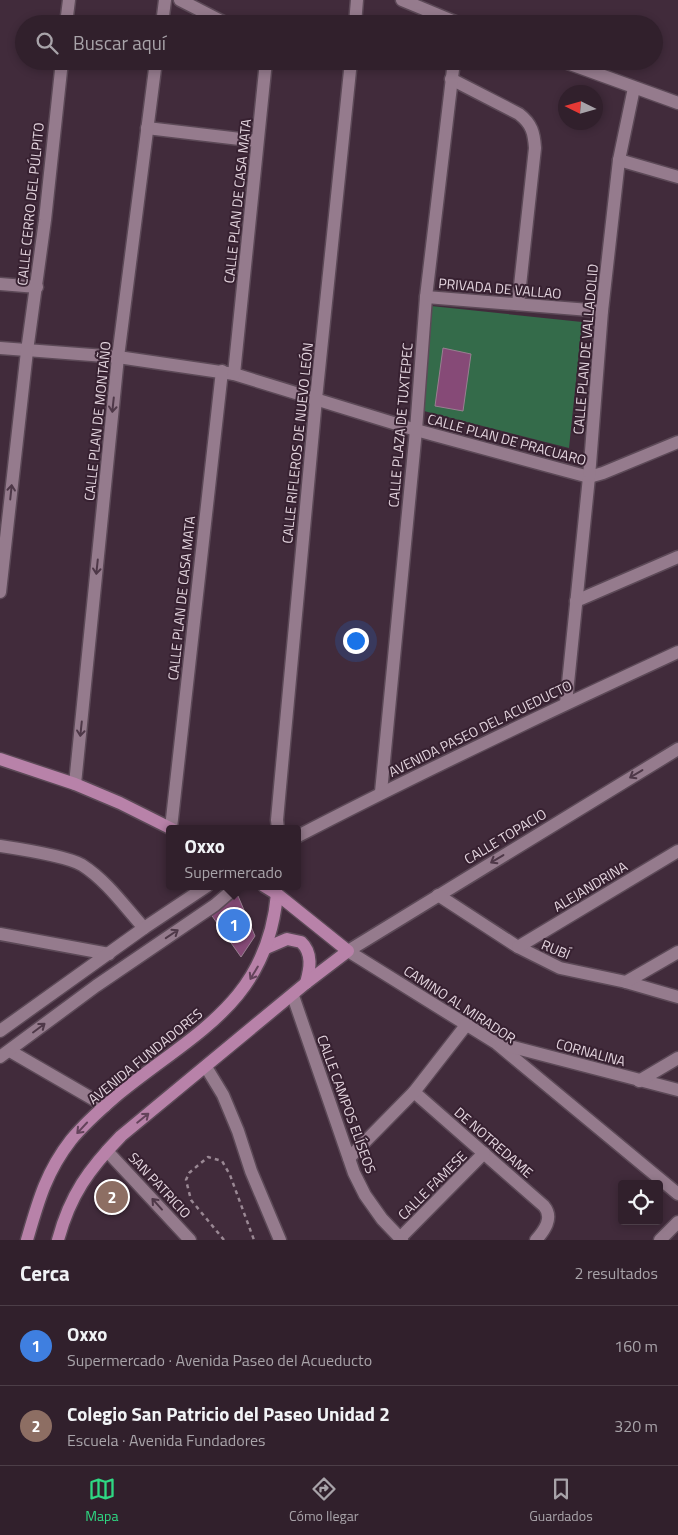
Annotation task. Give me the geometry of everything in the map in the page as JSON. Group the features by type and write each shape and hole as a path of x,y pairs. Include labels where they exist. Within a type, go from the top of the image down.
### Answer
{"main road":[{"path":"0,759 76,784 166,826"},
{"name":"CAMINO AL MIRADOR","path":"270,890 348,950"},
{"name":"AVENIDA FUNDADORES","path":"27,1240 47,1178 72,1139 105,1106 189,1042 227,1008 253,975 266,948 276,908 277,894"},
{"path":"266,948 286,939 301,942 308,950 309,956 309,973 306,983"},
{"path":"58,1240 67,1209 86,1176 121,1136 348,950"}],"street":[{"path":"67,15 69,0"},
{"path":"163,15 165,0"},
{"path":"180,0 209,15"},
{"path":"356,15 358,0"},
{"path":"402,0 438,15"},
{"name":"CALLE CERRO DEL PÚLPITO","path":"0,592 61,70"},
{"name":"CALLE PLAN DE MONTAÑO","path":"76,784 118,357 155,70"},
{"name":"CALLE PLAN DE CASA MATA","path":"171,825 258,141 265,70"},
{"name":"CALLE RIFLEROS DE NUEVO LEÓN","path":"278,825 316,399 350,70"},
{"name":"CALLE PLAZA DE TUXTEPEC","path":"381,792 416,430 426,297 452,70"},
{"path":"586,70 678,102"},
{"path":"451,79 519,114 527,120 532,128 535,148 518,304"},
{"name":"CALLE PLAN DE VALLADOLID","path":"566,703 589,477 602,311 619,160 634,88"},
{"path":"147,128 258,141"},
{"path":"619,160 678,177"},
{"path":"0,284 36,287"},
{"name":"PRIVADA DE VALLAO","path":"426,297 602,311"},
{"name":"CALLE PLAN DE PRACUARO","path":"0,348 118,357 228,373 416,430 589,477 604,473 678,442"},
{"path":"576,601 678,557"},
{"name":"AVENIDA PASEO DEL ACUEDUCTO","path":"301,834 381,792 566,703 678,652"},
{"name":"CALLE TOPACIO","path":"348,950 678,749"},
{"path":"0,846 58,857 80,864 110,889 144,928"},
{"name":"ALEJANDRINA","path":"518,947 678,851"},
{"path":"0,1031 144,928 201,890"},
{"path":"105,1106 5,1054 96,986 215,905 232,890"},
{"name":"RUBÍ","path":"438,895 518,947 560,968 626,982 678,997"},
{"path":"0,934 109,954"},
{"name":"CAMINO AL MIRADOR","path":"348,950 496,1043 678,1194"},
{"path":"626,982 678,952"},
{"path":"84,971 96,986"},
{"name":"CALLE CAMPOS ELÍSEOS","path":"293,996 349,1158 365,1195 382,1219 401,1239"},
{"path":"349,1158 414,1092 467,1024"},
{"name":"CORNALINA","path":"496,1043 678,1090"},
{"path":"638,1080 678,1058"},
{"path":"206,1067 223,1095 238,1131 251,1171 280,1240"},
{"name":"DE NOTREDAME","path":"414,1092 544,1206 548,1213 546,1228 536,1240"},
{"name":"SAN PATRICIO","path":"107,1150 190,1240"},
{"name":"CALLE FAMESE","path":"401,1239 484,1153"},
{"path":"660,1240 678,1222"}],"path":[{"path":"224,1240 191,1200 186,1180 189,1173 208,1157 222,1161 230,1175 254,1240"}],"green space":[{"path":"431,306 582,322 569,448 420,410"}],"building":[{"path":"443,348 471,354 463,411 435,406"},
{"path":"238,896 255,936 241,957 210,913"}],"place":[{"name":"Oxxo","path":"234,925"},
{"name":"Colegio San Patricio del Paseo Unidad 2","path":"112,1197"}]}
